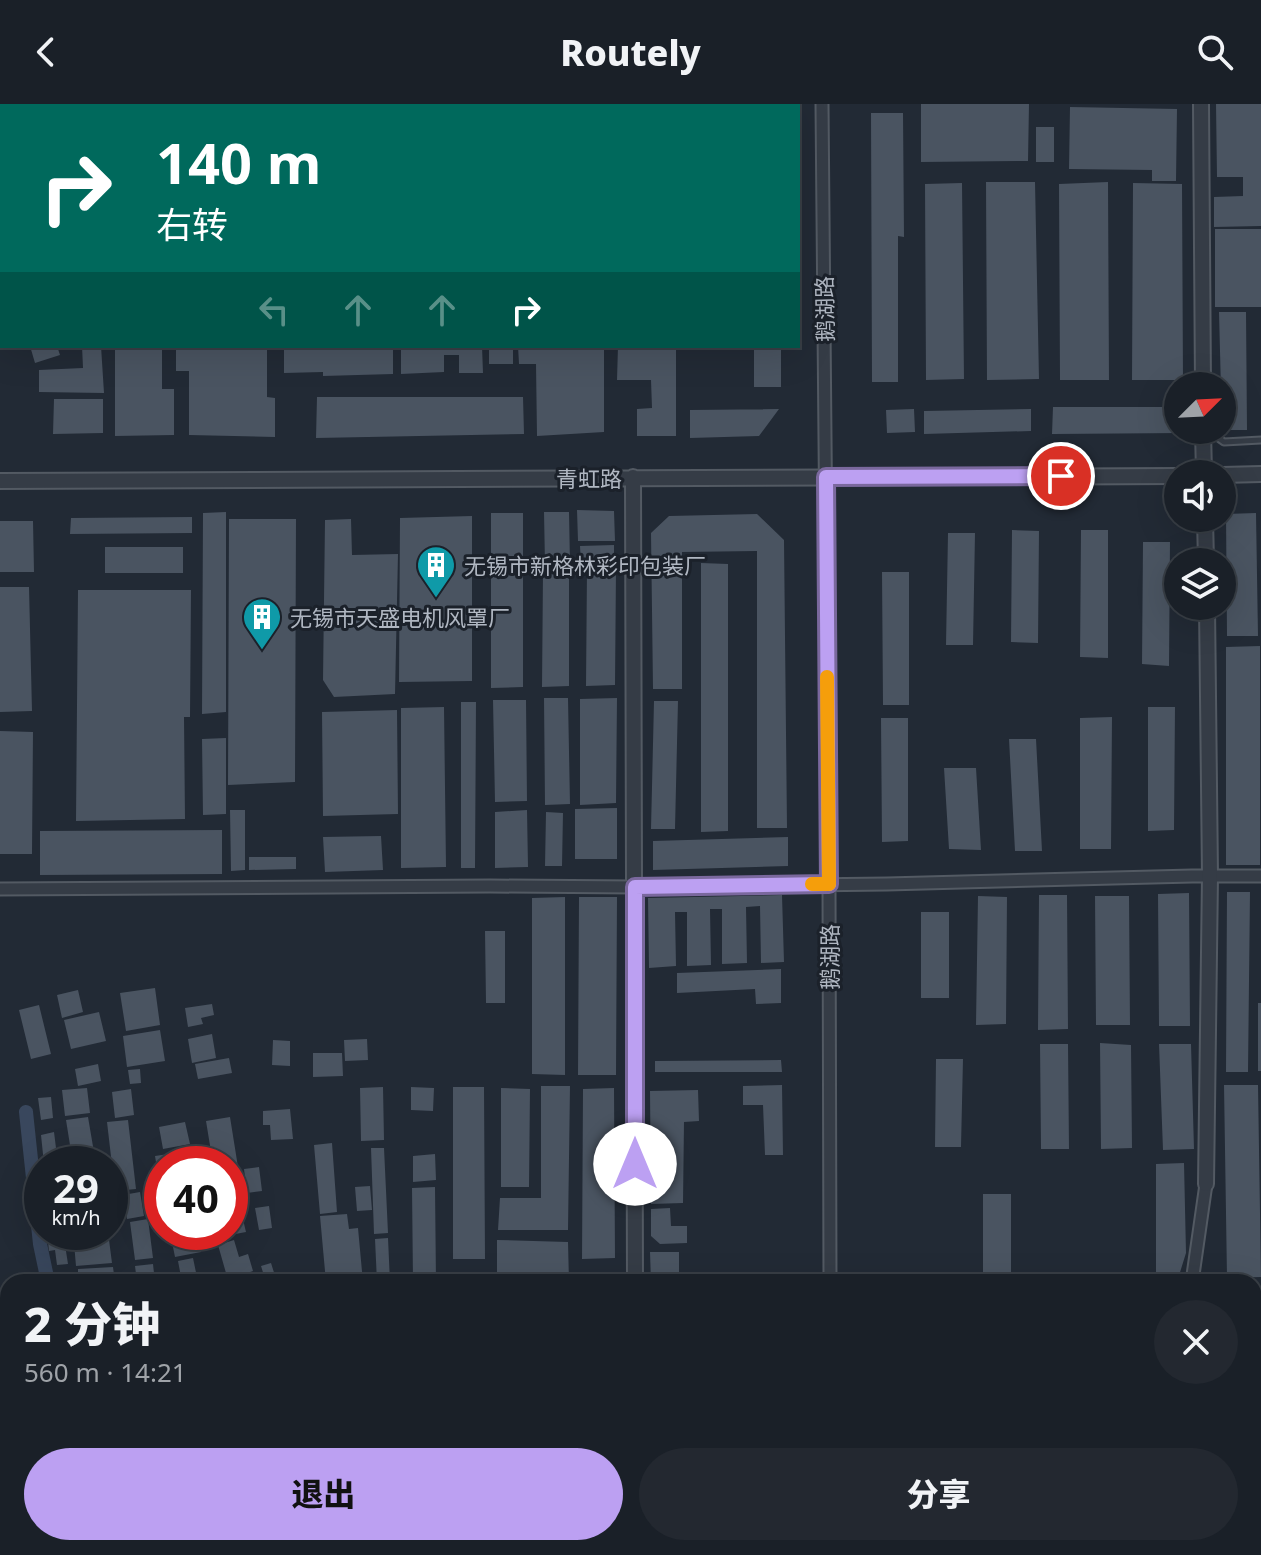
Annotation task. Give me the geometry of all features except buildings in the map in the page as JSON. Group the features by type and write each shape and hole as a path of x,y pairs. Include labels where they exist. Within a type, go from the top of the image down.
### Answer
{"street":[{"name":"鹅湖路","path":"822,104 830,1274"},
{"path":"1201,104 1203,372"},
{"path":"1236,475 1261,474"},
{"name":"青虹路","path":"0,481 1164,476"},
{"path":"633,477 635,1274"},
{"path":"1193,1274 1206,1184 1210,876 1207,620"},
{"path":"0,889 635,887 1261,876"}],"lane":[{"path":"1236,441 1261,440"}],"waterway":[{"path":"26,1112 40,1244 46,1274"}],"slow traffic":[{"path":"812,884 829,884 827,677"}],"place":[{"name":"无锡市新格林彩印包装厂","path":"436,599"},
{"name":"无锡市天盛电机风罩厂","path":"262,651"}],"route":[{"path":"635,1164 635,887 829,884 826,477 1061,476"}]}
